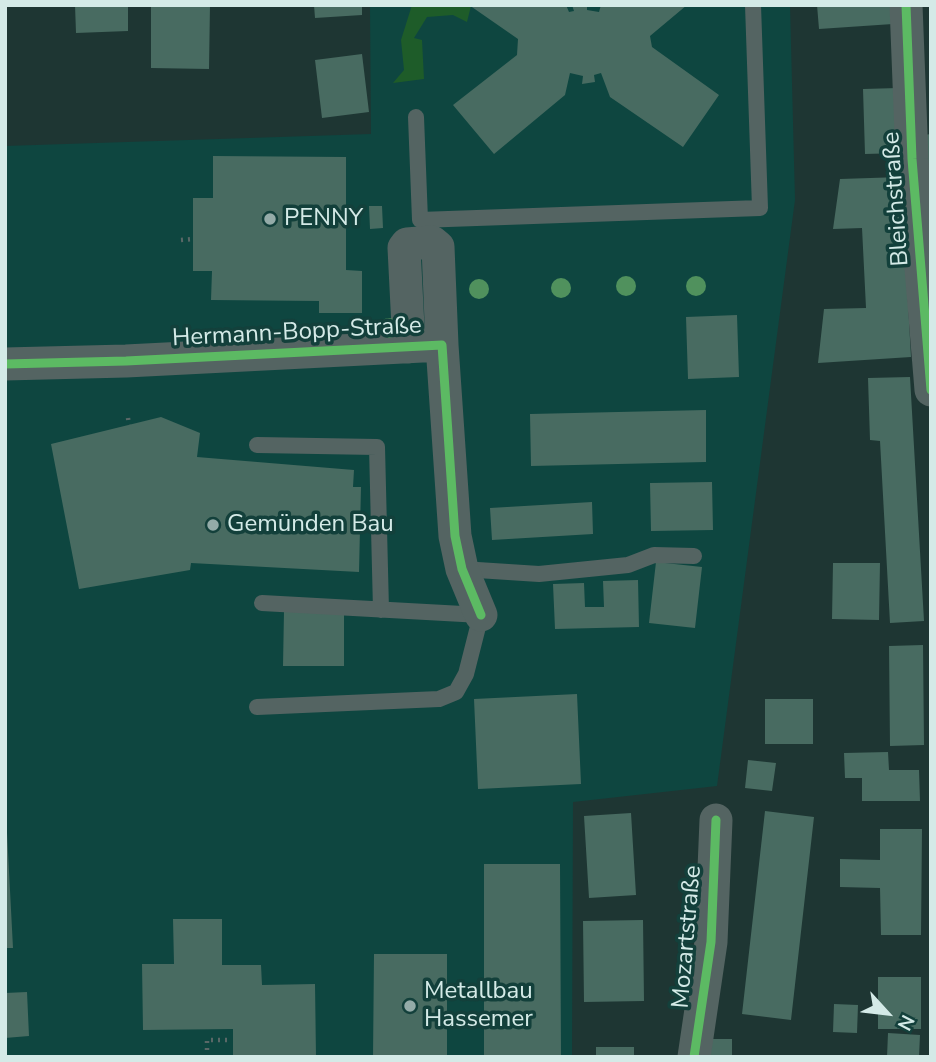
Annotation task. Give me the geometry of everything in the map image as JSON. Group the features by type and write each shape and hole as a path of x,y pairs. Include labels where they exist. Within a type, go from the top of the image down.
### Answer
{"street":[{"name":"Bleichstraße","path":"906,5 921,117 931,390"},
{"name":"Hermann-Bopp-Straße","path":"409,347 404,248 407,244 432,242 438,247 455,536 462,569 481,615"},
{"name":"Hermann-Bopp-Straße","path":"5,364 126,361 442,345"},
{"name":"Mozartstraße","path":"694,1057 711,943 716,820"}],"lane":[{"path":"416,117 420,220 760,208 753,5"},
{"path":"257,445 377,447 381,610"},
{"path":"462,569 539,574 628,565 654,555 694,556"},
{"path":"257,708 439,699 448,696 456,692 466,674 481,615 262,603"}],"path":[{"path":"181,240 193,239"},
{"path":"128,418 129,425"},
{"path":"207,1057 207,1040 232,1040"}],"shaded area":[{"path":"370,5 790,5 795,200 717,786 573,802 572,1057 5,1057 5,146 371,134"}],"green space":[{"path":"412,5 471,6 467,22 453,15 427,17 414,38 422,40 424,79 393,83 404,70 401,40"}],"building":[{"path":"75,5 128,5 128,31 76,33"},
{"path":"151,5 210,5 209,69 151,68"},
{"path":"314,5 362,5 362,15 315,18"},
{"path":"469,5 566,5 569,12 574,11 572,5 587,5 587,10 599,12 601,5 687,5 650,36 652,47 719,95 683,147 610,97 601,73 594,75 595,82 582,84 583,76 570,73 565,95 494,154 453,105 517,55 518,39"},
{"path":"817,5 892,5 893,24 819,29"},
{"path":"362,54 369,112 322,118 315,60"},
{"path":"898,88 901,153 865,154 863,89"},
{"path":"931,134 931,168 924,169 924,135"},
{"name":"PENNY","path":"213,156 346,157 346,270 362,271 362,313 319,313 319,301 211,300 212,271 193,271 193,198 213,198"},
{"path":"901,177 911,357 818,363 824,309 866,308 862,228 833,229 840,179"},
{"path":"369,206 382,206 383,228 370,229"},
{"path":"737,315 739,377 688,379 686,317"},
{"path":"910,377 924,621 890,623 880,441 870,440 868,378"},
{"path":"706,410 706,462 531,466 530,414"},
{"name":"Gemünden Bau","path":"161,417 200,433 197,457 354,470 353,487 361,487 359,572 191,563 190,570 79,589 51,444"},
{"path":"712,482 713,530 651,531 650,483"},
{"path":"592,502 593,534 492,540 490,508"},
{"path":"656,562 702,567 695,628 649,623"},
{"path":"833,563 880,563 879,620 832,619"},
{"path":"638,580 639,627 555,629 553,584 584,583 585,607 604,607 603,581"},
{"path":"284,611 344,611 344,666 283,666"},
{"path":"923,645 924,745 890,746 889,646"},
{"path":"577,694 581,784 478,789 474,699"},
{"path":"765,699 813,699 813,744 765,744"},
{"path":"888,752 889,770 919,770 920,801 862,801 862,778 845,778 844,753"},
{"path":"748,760 776,763 772,791 745,788"},
{"path":"5,794 13,948 5,948"},
{"path":"765,811 814,817 791,1020 742,1014"},
{"path":"631,813 636,895 589,898 584,816"},
{"path":"880,829 922,829 921,935 881,935 880,888 840,887 840,859 880,860"},
{"path":"484,864 560,864 561,1057 484,1057"},
{"path":"173,919 222,919 222,965 261,965 262,985 315,984 316,1057 233,1057 233,1029 143,1030 142,964 174,964"},
{"path":"643,920 644,1001 584,1002 583,921"},
{"name":"Metallbau Hassemer","path":"374,954 447,954 447,1057 373,1057"},
{"path":"878,977 921,977 921,1029 878,1029"},
{"path":"27,992 29,1036 5,1038 5,993"},
{"path":"834,1004 858,1005 857,1033 833,1032"},
{"path":"888,1033 920,1035 919,1057 887,1057"},
{"path":"711,1039 732,1039 732,1057 710,1057"},
{"path":"596,1047 634,1047 634,1057 596,1057"}],"cycle path":[{"path":"906,5 912,159 931,390"},
{"path":"5,364 126,361 442,345 455,536 462,569 481,615"},
{"path":"694,1057 711,942 716,820"}],"place":[{"name":"PENNY","path":"270,219"},
{"name":"Gemünden Bau","path":"213,525"},
{"name":"Metallbau Hassemer","path":"410,1006"}]}
